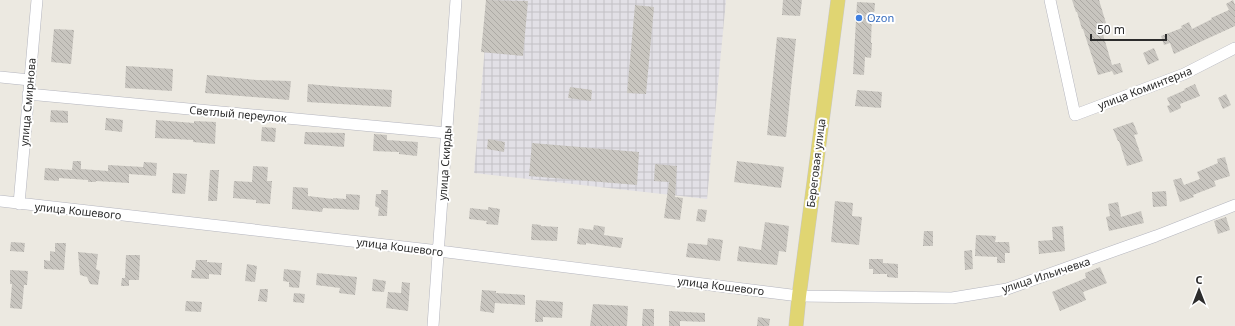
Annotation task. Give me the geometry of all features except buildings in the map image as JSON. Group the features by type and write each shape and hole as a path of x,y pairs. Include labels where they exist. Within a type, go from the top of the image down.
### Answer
{"main road":[{"name":"Береговая улица","path":"796,326 840,1"}],"street":[{"name":"улица Смирнова","path":"19,204 37,0"},
{"name":"улица Скирды","path":"433,326 456,0"},
{"name":"улица Коминтерна","path":"1050,0 1075,115 1184,74 1235,48"},
{"path":"0,77 30,80"},
{"name":"Светлый переулок","path":"28,94 447,133"},
{"name":"улица Кошевого","path":"0,201 439,251 799,296"},
{"name":"улица Ильичевка","path":"799,296 952,298 1007,289 1156,236 1235,205"}],"shaded area":[{"path":"489,0 726,0 707,199 474,173"}],"place":[{"name":"Ozon","path":"859,18"}]}
